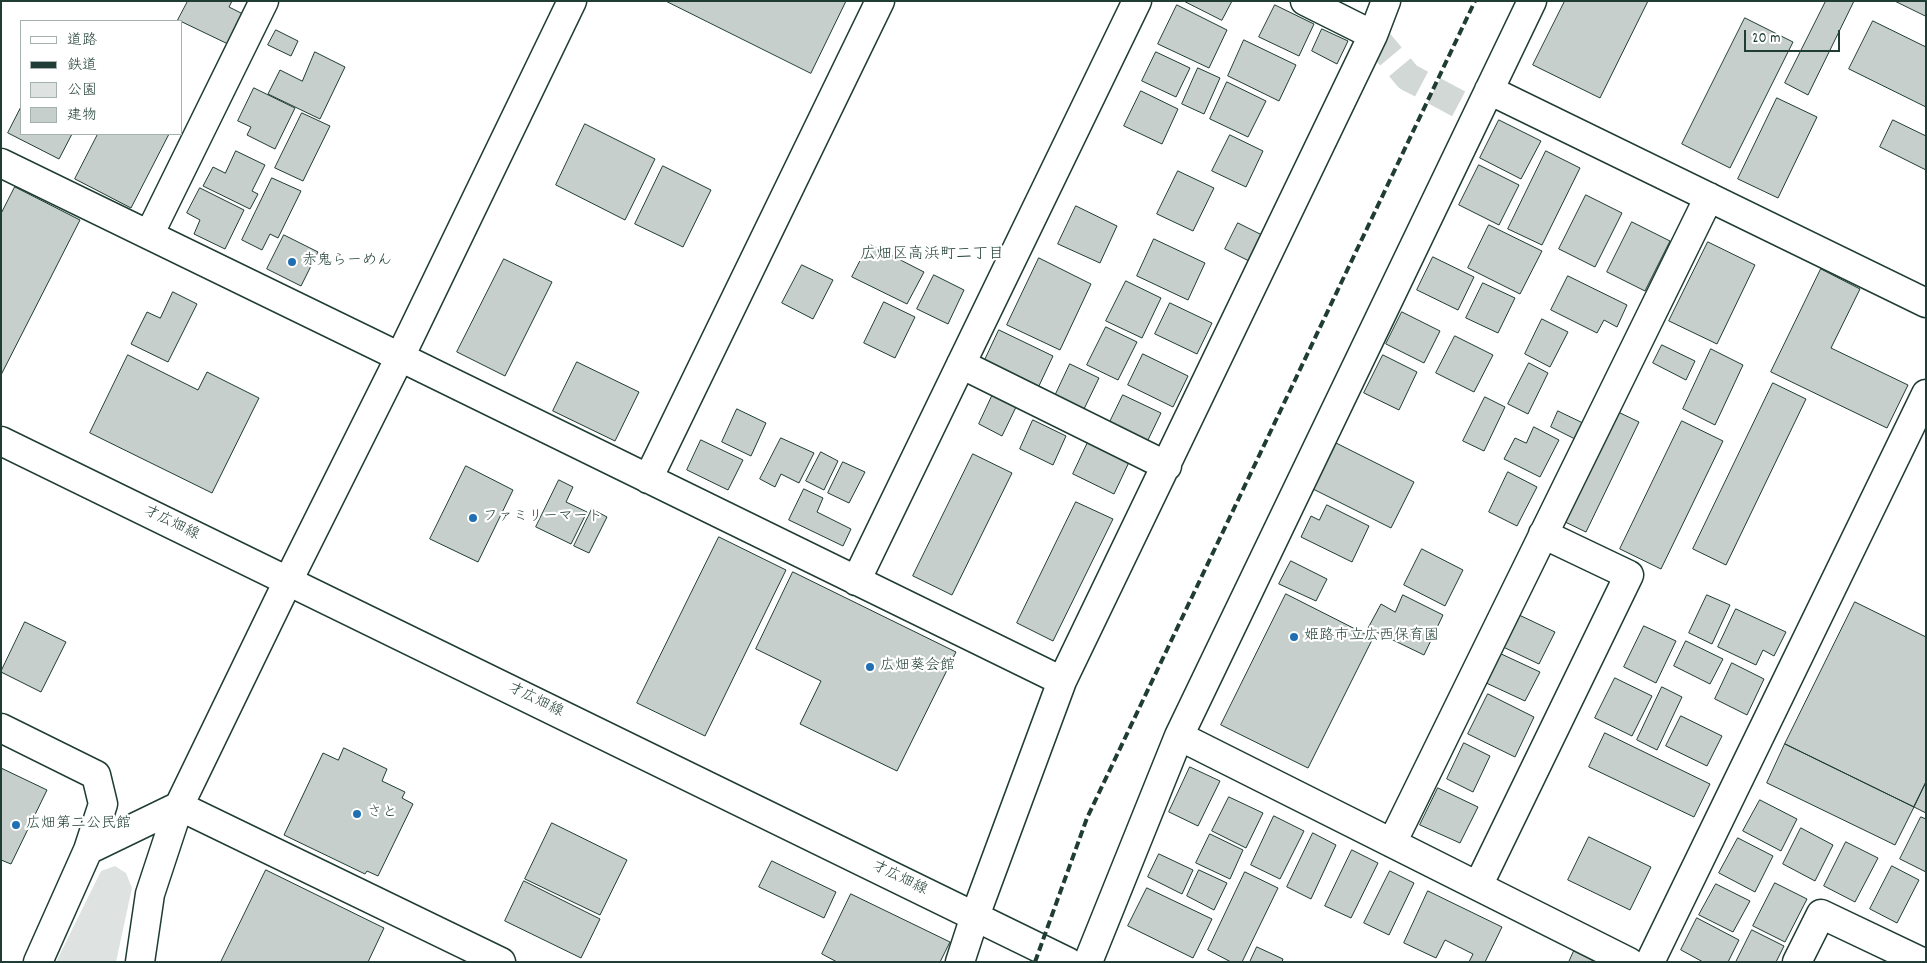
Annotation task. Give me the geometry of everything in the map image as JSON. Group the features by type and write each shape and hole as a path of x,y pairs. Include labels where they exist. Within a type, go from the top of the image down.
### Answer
{"street":[{"path":"149,235 264,1"},
{"path":"140,962 150,894 179,806 288,581 400,357 572,1"},
{"path":"648,479 880,1"},
{"path":"856,581 1137,1"},
{"path":"1305,1 1373,35"},
{"path":"960,962 975,916 1062,681 1373,35 1386,1"},
{"path":"1088,962 1179,736 1532,1"},
{"path":"1489,90 1926,303"},
{"path":"1,164 1062,681"},
{"path":"1392,843 1709,197"},
{"path":"961,364 1167,466"},
{"path":"1650,962 1926,394"},
{"name":"才広畑線","path":"1,441 1068,962"},
{"path":"1478,886 1629,575 1543,534"},
{"path":"1,728 96,775 103,804 88,850 38,962"},
{"path":"1179,736 1629,962"},
{"path":"88,850 179,806"},
{"path":"179,806 501,962"},
{"path":"1797,962 1821,914 1922,962"}],"green space":[{"path":"115,866 126,873 132,888 116,962 56,962 101,871"}],"building":[{"path":"188,1 232,1 229,7 243,14 228,44 182,22 182,20 178,20"},
{"path":"666,1 846,1 811,73"},
{"path":"1184,1 1232,1 1222,20"},
{"path":"1565,1 1648,1 1600,98 1533,65"},
{"path":"1826,1 1854,1 1808,95 1785,83"},
{"path":"1895,1 1926,1 1926,16"},
{"path":"1177,5 1227,30 1209,68 1158,44"},
{"path":"1275,5 1314,24 1299,56 1259,37"},
{"path":"1745,18 1793,42 1730,168 1682,144"},
{"path":"1873,21 1926,47 1926,107 1849,69"},
{"path":"1322,29 1348,41 1337,64 1312,51"},
{"path":"276,30 298,41 291,56 268,45"},
{"path":"1244,40 1296,65 1279,101 1228,76"},
{"path":"315,52 345,67 320,119 268,94 280,70 302,81"},
{"path":"1156,52 1190,68 1176,97 1142,81"},
{"path":"1198,68 1220,78 1204,114 1182,104"},
{"path":"1227,82 1266,101 1248,137 1210,119"},
{"path":"254,88 295,108 275,149 247,135 251,127 238,121"},
{"path":"1141,91 1178,109 1162,144 1124,126"},
{"path":"1777,98 1817,117 1778,198 1738,179"},
{"path":"20,109 20,135 71,135 59,159 8,133"},
{"path":"302,113 330,126 303,181 275,168"},
{"path":"1499,120 1541,141 1521,179 1480,158"},
{"path":"1893,120 1926,136 1926,170 1880,147"},
{"path":"585,124 655,159 625,220 556,185"},
{"path":"97,135 168,135 131,208 75,179"},
{"path":"1230,135 1263,151 1246,187 1212,171"},
{"path":"236,151 265,165 252,191 258,194 250,209 203,186 213,167 225,173"},
{"path":"1546,151 1580,168 1542,245 1508,229"},
{"path":"1479,165 1519,185 1499,225 1459,205"},
{"path":"663,166 711,190 683,247 635,224"},
{"path":"1178,171 1214,188 1193,231 1157,214"},
{"path":"272,178 301,191 278,238 270,234 262,250 242,240"},
{"path":"15,187 80,220 1,375 1,214"},
{"path":"200,188 244,210 225,249 194,234 200,220 187,213"},
{"path":"1586,195 1622,213 1595,267 1559,249"},
{"path":"1076,206 1117,226 1100,263 1058,244"},
{"path":"1632,222 1670,241 1645,291 1607,272"},
{"path":"1238,223 1262,235 1249,261 1225,249"},
{"path":"1489,225 1542,251 1520,294 1468,268"},
{"path":"284,235 318,252 301,286 267,269"},
{"path":"1154,239 1205,263 1188,300 1137,276"},
{"path":"1708,242 1755,265 1717,344 1669,321"},
{"path":"869,244 924,272 907,304 852,277"},
{"path":"1433,257 1474,277 1458,310 1417,290"},
{"path":"1039,258 1091,284 1060,350 1007,325"},
{"path":"504,259 552,282 505,376 457,352"},
{"path":"802,265 833,280 813,319 782,303"},
{"path":"1821,269 1860,289 1831,348 1908,385 1887,428 1771,372"},
{"path":"934,275 964,290 948,324 917,309"},
{"path":"1568,276 1627,305 1617,327 1604,320 1597,333 1551,310"},
{"path":"1126,281 1161,298 1142,338 1106,321"},
{"path":"1483,283 1515,298 1498,333 1466,318"},
{"path":"173,292 197,304 168,362 131,344 147,312 160,318"},
{"path":"884,302 915,317 895,358 864,343"},
{"path":"1170,303 1212,323 1197,354 1155,334"},
{"path":"1402,312 1440,331 1424,363 1386,344"},
{"path":"1542,319 1568,332 1550,367 1525,354"},
{"path":"1106,327 1137,342 1118,380 1087,365"},
{"path":"999,330 1053,356 1038,388 984,362"},
{"path":"1455,336 1493,355 1474,392 1436,373"},
{"path":"1662,345 1695,361 1686,380 1653,363"},
{"path":"1711,349 1743,365 1715,425 1683,409"},
{"path":"1143,354 1188,376 1173,407 1128,385"},
{"path":"128,355 198,390 207,372 259,398 212,493 90,433"},
{"path":"1383,355 1417,372 1399,410 1364,393"},
{"path":"577,362 639,392 615,441 553,411"},
{"path":"1529,363 1548,373 1528,414 1508,404"},
{"path":"1070,364 1099,378 1084,409 1055,396"},
{"path":"1773,383 1806,399 1726,565 1693,549"},
{"path":"993,394 1017,405 1002,436 979,424"},
{"path":"1123,395 1161,413 1147,442 1109,424"},
{"path":"1485,397 1505,407 1484,451 1463,441"},
{"path":"737,409 766,423 751,456 722,442"},
{"path":"1558,411 1585,424 1577,440 1551,427"},
{"path":"1616,411 1639,422 1586,532 1563,521"},
{"path":"1033,420 1066,436 1053,465 1020,449"},
{"path":"1682,421 1723,441 1661,569 1620,549"},
{"path":"1534,427 1559,440 1540,477 1504,459 1515,438 1526,443"},
{"path":"781,438 814,453 799,483 781,474 775,487 760,479"},
{"path":"701,440 743,460 728,490 687,470"},
{"path":"1089,440 1130,460 1114,494 1073,474"},
{"path":"1334,442 1414,482 1391,528 1311,488"},
{"path":"821,452 838,461 824,490 806,481"},
{"path":"973,454 1012,473 952,595 913,576"},
{"path":"843,462 865,472 849,503 828,493"},
{"path":"466,466 513,490 478,562 430,539"},
{"path":"1508,472 1537,487 1517,526 1489,512"},
{"path":"559,480 573,487 566,502 587,512 571,544 536,527"},
{"path":"804,489 823,498 817,512 851,529 843,546 789,520"},
{"path":"1076,502 1113,519 1053,641 1017,623"},
{"path":"1327,505 1369,526 1352,562 1301,537 1311,516 1319,520"},
{"path":"592,509 607,517 589,553 574,546"},
{"path":"719,537 786,570 705,736 637,703"},
{"path":"1422,549 1463,570 1445,606 1404,585"},
{"path":"1291,561 1327,579 1316,601 1279,584"},
{"name":"広畑葵会館","path":"793,572 956,652 897,771 800,724 821,681 756,649"},
{"path":"1286,594 1373,638 1308,768 1221,725"},
{"path":"1403,595 1443,615 1424,655 1368,628 1381,604 1395,612"},
{"path":"1707,595 1730,605 1712,644 1689,633"},
{"path":"1855,602 1926,637 1926,782 1914,807 1785,744"},
{"path":"1736,609 1786,632 1774,656 1763,650 1756,665 1718,647"},
{"path":"1517,614 1555,632 1539,664 1501,646"},
{"path":"25,622 66,642 41,692 1,672"},
{"path":"1644,626 1676,641 1656,683 1624,667"},
{"path":"1686,641 1723,659 1710,684 1674,666"},
{"path":"1497,652 1540,672 1525,701 1484,682"},
{"path":"1732,663 1764,679 1747,715 1715,699"},
{"path":"1615,678 1652,696 1632,736 1595,718"},
{"path":"1662,687 1682,697 1657,750 1637,740"},
{"path":"1488,694 1534,717 1515,757 1468,734"},
{"path":"1681,716 1722,736 1707,766 1666,746"},
{"path":"1605,733 1710,784 1694,817 1589,767"},
{"path":"1464,743 1490,756 1473,792 1447,779"},
{"path":"1785,744 1914,807 1895,845 1767,783"},
{"path":"344,748 387,769 382,781 405,792 402,798 413,804 378,876 367,871 365,874 284,835 323,753 338,760"},
{"path":"1190,767 1220,781 1198,826 1169,812"},
{"name":"広畑第二公民館","path":"1,768 47,790 11,864 1,860"},
{"path":"1926,782 1926,813 1914,807"},
{"path":"1438,788 1478,807 1460,843 1420,825"},
{"path":"1229,797 1263,813 1246,848 1212,831"},
{"path":"1760,800 1797,819 1781,851 1743,831"},
{"path":"1274,816 1304,831 1280,879 1251,865"},
{"path":"1921,817 1926,819 1926,872 1900,859"},
{"path":"552,823 627,860 600,915 525,879"},
{"path":"1801,828 1833,845 1815,881 1783,864"},
{"path":"1313,833 1336,845 1311,899 1287,887"},
{"path":"1210,834 1243,850 1230,879 1196,863"},
{"path":"1589,837 1651,867 1630,910 1568,880"},
{"path":"1738,838 1773,856 1755,892 1719,873"},
{"path":"1846,842 1878,858 1855,902 1824,886"},
{"path":"1352,850 1378,863 1351,918 1325,906"},
{"path":"1159,854 1193,870 1182,894 1148,877"},
{"path":"772,861 836,892 824,918 759,887"},
{"path":"1892,866 1919,880 1897,923 1870,909"},
{"path":"266,870 384,928 368,962 221,962"},
{"path":"1199,870 1227,883 1214,910 1187,896"},
{"path":"1390,871 1414,883 1389,935 1364,923"},
{"path":"1245,872 1278,888 1242,962 1231,962 1208,950"},
{"path":"524,881 600,919 581,958 505,921"},
{"path":"1775,883 1807,899 1785,942 1753,926"},
{"path":"1716,884 1750,901 1733,932 1699,915"},
{"path":"1147,888 1212,919 1193,958 1128,926"},
{"path":"1428,891 1502,927 1485,962 1469,962 1473,954 1445,940 1436,958 1404,943"},
{"path":"851,894 950,942 940,962 837,962 822,954"},
{"path":"1697,918 1739,940 1728,962 1703,962 1681,950"},
{"path":"1752,930 1784,946 1776,962 1736,962"},
{"path":"1257,947 1283,959 1282,962 1250,962"},
{"path":"1574,951 1596,962 1569,962"}],"tunnel":[{"path":"1373,35 1408,77 1478,114"}],"railway":[{"path":"1035,962 1087,818 1475,1"}],"place":[{"name":"赤鬼らーめん","path":"292,262"},
{"name":"ファミリーマート","path":"473,518"},
{"name":"姫路市立広西保育園","path":"1294,637"},
{"name":"広畑葵会館","path":"870,667"},
{"name":"さと","path":"357,814"},
{"name":"広畑第二公民館","path":"16,825"}],"district":[{"name":"広畑区高浜町二丁目","path":"932,256"}]}
